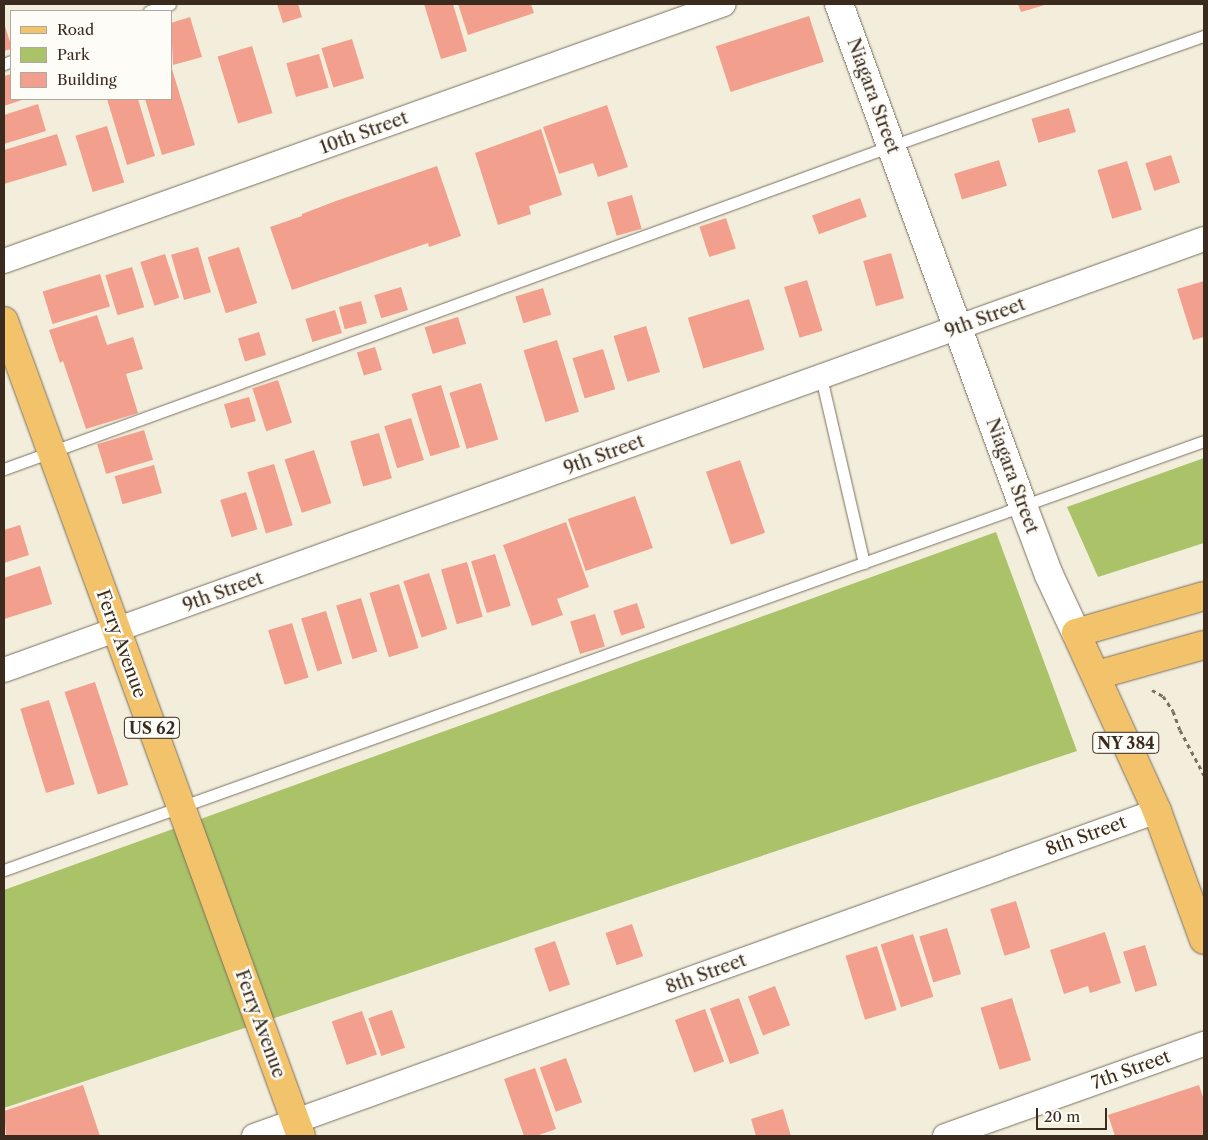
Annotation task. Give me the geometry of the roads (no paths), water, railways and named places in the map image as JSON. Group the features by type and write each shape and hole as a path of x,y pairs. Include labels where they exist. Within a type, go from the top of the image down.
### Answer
{"main road":[{"name":"Ferry Avenue","path":"4,321 298,1129"},
{"path":"1076,632 1204,596"},
{"name":"Niagara Street","path":"1076,632 1157,811 1204,940"},
{"path":"1097,675 1204,645"}],"street":[{"name":"10th Street","path":"4,261 724,4"},
{"name":"Niagara Street","path":"839,4 1049,575 1076,632"},
{"name":"9th Street","path":"4,670 1204,239"},
{"name":"8th Street","path":"254,1136 298,1129 1157,811"},
{"name":"7th Street","path":"945,1136 1204,1044"}],"lane":[{"path":"152,10 170,4"},
{"path":"4,469 891,146 1204,36"},
{"path":"821,377 864,563"},
{"path":"4,870 180,805 1204,441"}]}
